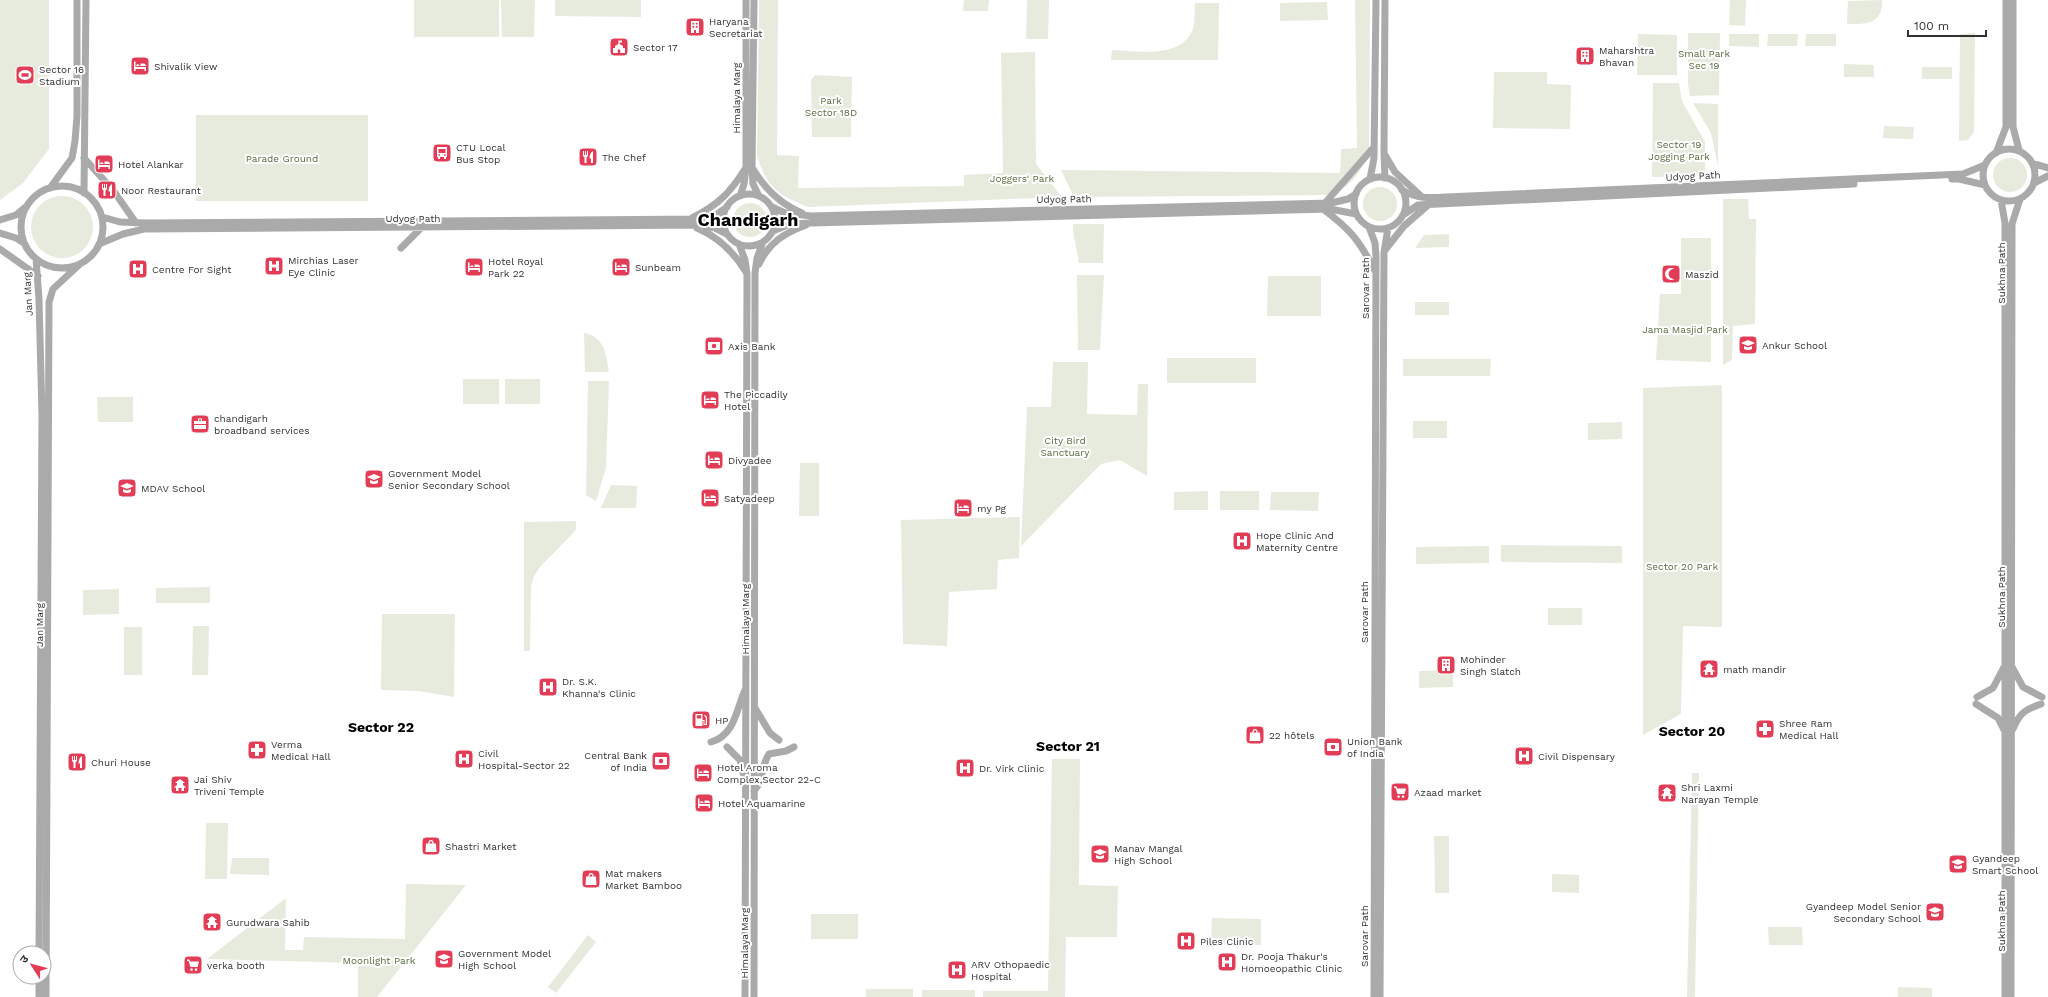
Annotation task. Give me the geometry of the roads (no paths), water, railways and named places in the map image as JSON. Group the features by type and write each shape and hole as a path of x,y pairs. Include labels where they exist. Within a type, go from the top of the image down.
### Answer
{"main road":[{"path":"50,188 72,158 75,141 77,116 77,0"},
{"path":"84,193 86,0"},
{"name":"Himalaya Marg","path":"746,0 749,167 753,184 758,196"},
{"name":"Himalaya Marg","path":"740,196 749,167 754,0"},
{"path":"1370,179 1374,147 1376,0"},
{"path":"1385,0 1384,153 1386,178"},
{"path":"1996,152 2004,149 2018,150 2025,154 2032,163 2035,170 2034,183 2029,192 2020,199 2001,200 1996,197 1985,185 1984,172 1985,165 1996,152 2006,127 2006,0"},
{"path":"2014,0 2013,127 2018,150"},
{"path":"1374,147 1324,206 1344,224 1361,244 1376,273"},
{"path":"1384,153 1395,172 1424,198"},
{"path":"84,158 113,190 136,223"},
{"path":"2032,163 2048,168"},
{"name":"Udyog Path","path":"1402,190 1412,196 1424,198 1963,174 1985,165"},
{"path":"747,274 739,260 722,243 690,222 720,202 734,187 749,167 764,187 793,209 811,219"},
{"path":"2034,183 2048,176"},
{"path":"1386,178 1395,182 1402,190 1406,203 1403,215 1396,223 1388,228 1380,230 1369,227 1361,221 1356,214 1354,204 1356,194 1361,186 1370,179 1386,178"},
{"name":"Udyog Path","path":"1403,215 1418,205 1959,179 1985,185"},
{"path":"0,220 16,215 38,194 50,188 68,187 84,193 95,203 102,217 102,233 99,244 96,250 79,265 56,268 42,264 36,259 24,243 16,238 0,233"},
{"path":"753,194 765,199 772,207 775,223 773,231 763,242 756,245 739,244 727,234 724,224 724,217 727,207 740,196 753,194"},
{"name":"Udyog Path","path":"1324,206 1348,199 1356,194"},
{"name":"Sukhna Path","path":"2008,664 2012,224 2020,199"},
{"name":"Sukhna Path","path":"2001,200 2005,223 2008,664 2005,997"},
{"path":"1384,252 1404,226 1429,205"},
{"path":"24,243 21,221 27,206"},
{"name":"Udyog Path","path":"773,231 790,224 811,219 1324,206 1356,214"},
{"name":"Udyog Path","path":"99,244 123,234 144,230 690,222 712,216 727,207"},
{"name":"Udyog Path","path":"772,207 785,213 811,219"},
{"name":"Udyog Path","path":"102,217 120,222 136,223 690,222 715,228 727,234"},
{"path":"755,273 769,246 780,237 811,219"},
{"path":"401,248 422,227"},
{"name":"Sarovar Path","path":"1369,227 1375,243 1376,273 1374,997"},
{"name":"Sarovar Path","path":"1380,997 1384,252 1388,228"},
{"name":"Himalaya Marg","path":"754,997 755,273 757,258 763,242"},
{"name":"Himalaya Marg","path":"739,244 746,260 747,274 745,997"},
{"path":"0,249 38,276"},
{"name":"Jan Marg","path":"36,259 38,276 42,414 40,945"},
{"name":"Jan Marg","path":"46,997 49,302 53,289 79,265"},
{"path":"2008,664 2024,687 2042,701 2019,715 2008,732 1998,718 1976,700 1993,688 2008,664"},
{"path":"711,742 721,738 731,727 746,686"},
{"path":"754,708 770,733 779,740"},
{"name":"Sukhna Path","path":"2008,732 2011,997"},
{"path":"727,747 740,760 746,784"},
{"path":"754,791 760,785 764,761 769,754 786,751 794,747"},
{"path":"39,985 39,997"}],"place":[{"name":"Haryana Secretariat","path":"695,27"},
{"name":"Sector 17","path":"619,47"},
{"name":"Maharshtra Bhavan","path":"1585,56"},
{"name":"Shivalik View","path":"140,66"},
{"name":"Sector 16 Stadium","path":"25,75"},
{"name":"CTU Local Bus Stop","path":"442,153"},
{"name":"The Chef","path":"588,157"},
{"name":"Hotel Alankar","path":"104,164"},
{"name":"Noor Restaurant","path":"107,190"},
{"name":"Mirchias Laser Eye Clinic","path":"274,266"},
{"name":"Hotel Royal Park 22","path":"474,267"},
{"name":"Sunbeam","path":"621,267"},
{"name":"Centre For Sight","path":"138,269"},
{"name":"Maszid","path":"1671,274"},
{"name":"Ankur School","path":"1748,345"},
{"name":"Axis Bank","path":"714,346"},
{"name":"The Piccadily Hotel","path":"710,400"},
{"name":"chandigarh broadband services","path":"200,424"},
{"name":"Divyadee","path":"714,460"},
{"name":"Government Model Senior Secondary School","path":"374,479"},
{"name":"MDAV School","path":"127,488"},
{"name":"Satyadeep","path":"710,498"},
{"name":"my Pg","path":"963,508"},
{"name":"Hope Clinic And Maternity Centre","path":"1242,541"},
{"name":"Mohinder Singh Slatch","path":"1446,665"},
{"name":"math mandir","path":"1709,669"},
{"name":"Dr. S.K. Khanna's Clinic","path":"548,687"},
{"name":"HP","path":"701,720"},
{"name":"Shree Ram Medical Hall","path":"1765,729"},
{"name":"22 hôtels","path":"1255,735"},
{"name":"Union Bank of India","path":"1333,747"},
{"name":"Verma Medical Hall","path":"257,750"},
{"name":"Civil Dispensary","path":"1524,756"},
{"name":"Civil Hospital-Sector 22","path":"464,759"},
{"name":"Central Bank of India","path":"661,761"},
{"name":"Churi House","path":"77,762"},
{"name":"Dr. Virk Clinic","path":"965,768"},
{"name":"Hotel Aroma Complex,Sector 22-C","path":"703,773"},
{"name":"Jai Shiv Triveni Temple","path":"180,785"},
{"name":"Azaad market","path":"1400,792"},
{"name":"Shri Laxmi Narayan Temple","path":"1667,793"},
{"name":"Hotel Aquamarine","path":"704,803"},
{"name":"Shastri Market","path":"431,846"},
{"name":"Manav Mangal High School","path":"1100,854"},
{"name":"Gyandeep Smart School","path":"1958,864"},
{"name":"Mat makers Market Bamboo","path":"591,879"},
{"name":"Gyandeep Model Senior Secondary School","path":"1935,912"},
{"name":"Gurudwara Sahib","path":"212,922"},
{"name":"Piles Clinic","path":"1186,941"},
{"name":"Government Model High School","path":"444,959"},
{"name":"Dr. Pooja Thakur's Homoeopathic Clinic","path":"1227,962"},
{"name":"verka booth","path":"193,965"},
{"name":"ARV Othopaedic Hospital","path":"957,970"}],"district":[{"name":"Chandigarh","path":"748,219"},
{"name":"Sector 22","path":"381,727"},
{"name":"Sector 20","path":"1692,731"},
{"name":"Sector 21","path":"1068,746"}],"park label":[{"name":"Small Park Sec 19","path":"1704,58"},
{"name":"Park Sector 18D","path":"831,106"},
{"name":"Sector 19 Jogging Park","path":"1679,150"},
{"name":"Parade Ground","path":"282,158"},
{"name":"Joggers' Park","path":"1022,178"},
{"name":"Jama Masjid Park","path":"1685,329"},
{"name":"City Bird Sanctuary","path":"1065,446"},
{"name":"Sector 20 Park","path":"1682,566"},
{"name":"Moonlight Park","path":"379,960"}]}
